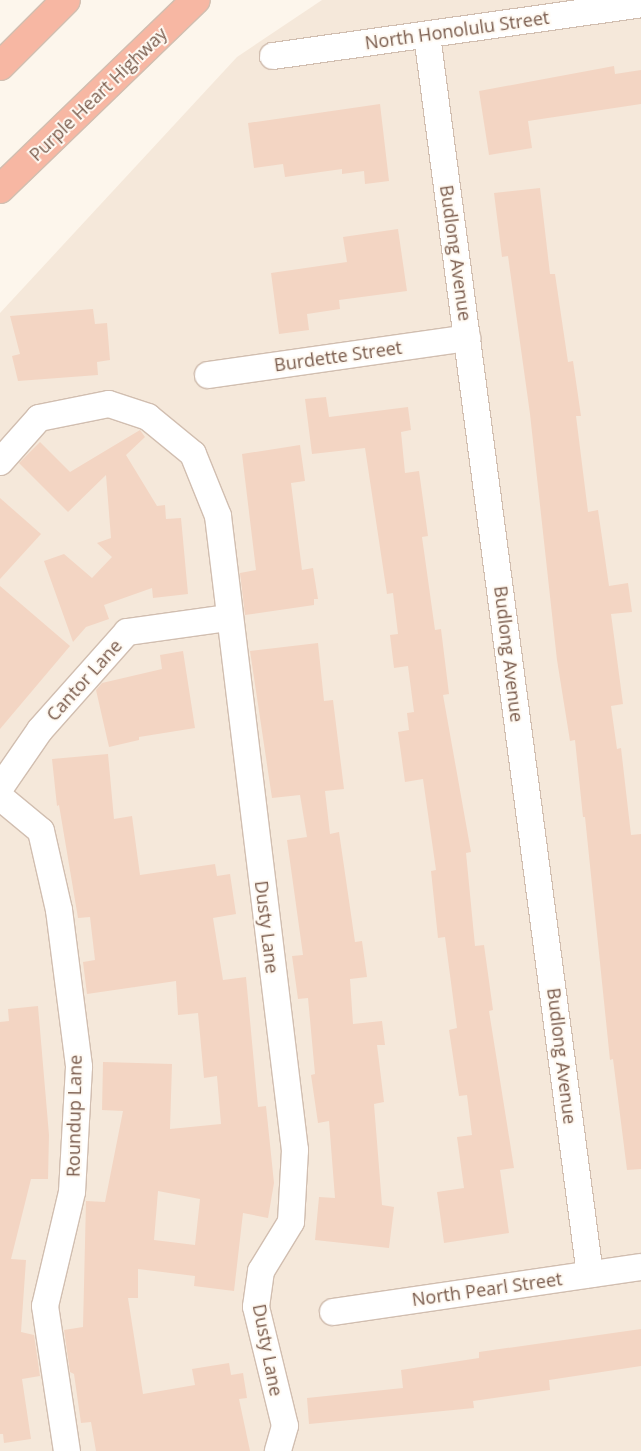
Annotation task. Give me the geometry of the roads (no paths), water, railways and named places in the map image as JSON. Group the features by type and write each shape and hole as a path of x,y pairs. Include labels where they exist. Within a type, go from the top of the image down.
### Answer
{"highway":[{"path":"0,66 66,0"},
{"name":"Purple Heart Highway","path":"0,189 196,0"}],"street":[{"name":"North Honolulu Street","path":"273,56 641,4"},
{"name":"Budlong Avenue","path":"426,34 590,1274"},
{"name":"Burdette Street","path":"208,375 467,338"},
{"name":"Dusty Lane","path":"0,462 39,418 109,404 148,417 193,454 218,516 228,618 295,1150 291,1222 261,1271 256,1307 285,1426 278,1451"},
{"name":"Cantor Lane","path":"0,788 40,730 127,632 228,618"},
{"name":"Roundup Lane","path":"0,798 41,831 59,910 79,1068 72,1192 45,1306 67,1451"},
{"name":"North Pearl Street","path":"333,1312 641,1267"}]}
